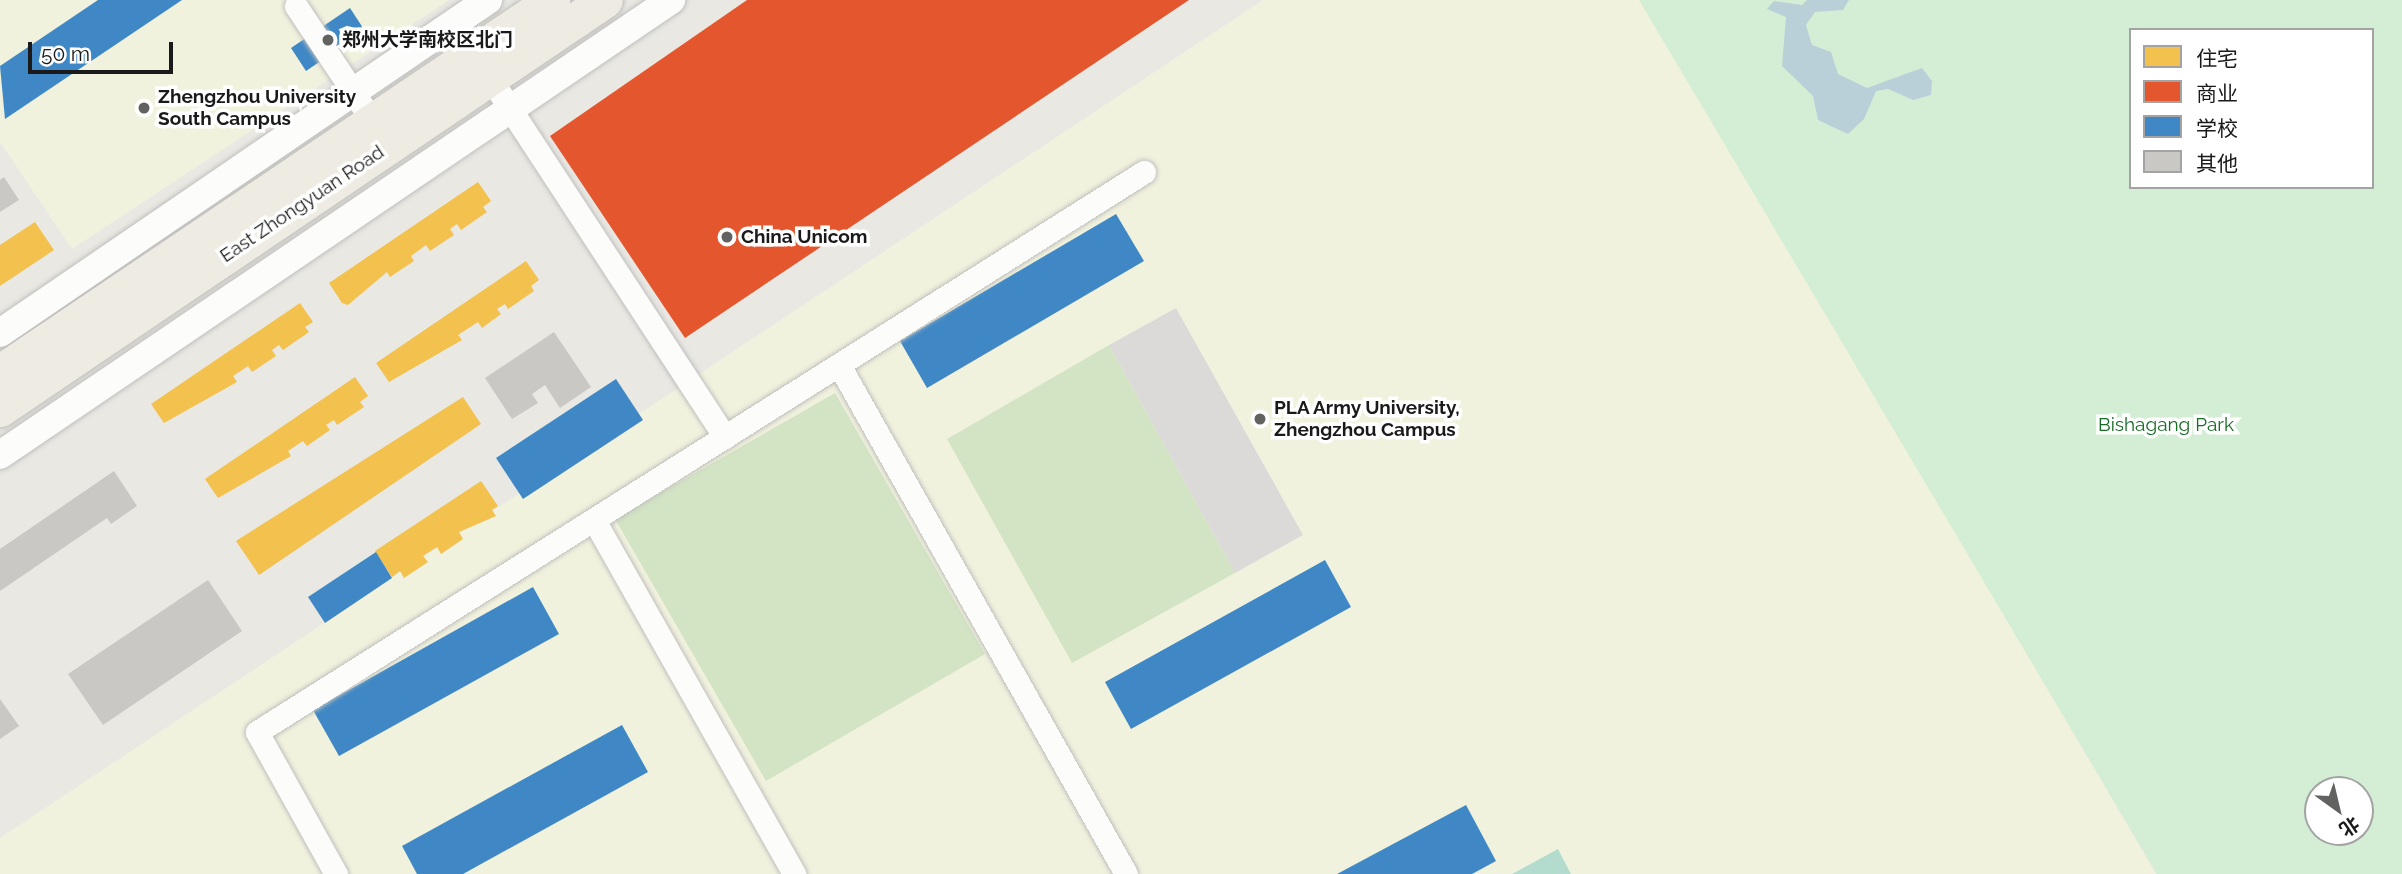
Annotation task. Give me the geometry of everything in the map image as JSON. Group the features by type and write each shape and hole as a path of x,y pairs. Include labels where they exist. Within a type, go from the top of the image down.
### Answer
{"main road":[{"name":"East Zhongyuan Road","path":"0,372 552,0"},
{"name":"East Zhongyuan Road","path":"0,408 605,0"}],"street":[{"path":"0,333 488,0"},
{"path":"0,454 671,0"},
{"path":"296,6 373,121"},
{"path":"490,78 724,437"},
{"path":"336,874 257,732 1144,172"},
{"path":"839,365 1126,874"},
{"path":"594,520 794,874"}],"shaded area":[{"name":"Zhengzhou University South Campus","path":"0,0 449,0 72,249 0,142"},
{"name":"PLA Army University, Zhengzhou Campus","path":"1263,0 1644,0 2156,874 0,874 0,838"},
{"path":"1176,308 1303,535 1235,573 1109,345"},
{"path":"1558,849 1571,874 1512,874"}],"green space":[{"name":"Bishagang Park","path":"1639,0 2402,0 2402,874 2157,874"},
{"path":"1109,345 1235,573 1072,663 947,439"},
{"path":"835,393 985,654 766,781 615,519"}],"water":[{"path":"1807,0 1849,0 1843,10 1815,12 1806,25 1812,45 1831,52 1838,74 1867,88 1922,68 1932,81 1931,95 1913,100 1888,89 1876,91 1864,119 1848,134 1818,120 1813,96 1782,66 1786,17 1767,9 1774,1 1802,5"}],"building: 住宅":[{"path":"478,182 491,201 483,207 487,212 461,230 457,224 450,229 454,235 430,251 426,245 411,256 414,261 390,277 387,272 348,305 342,303 329,283"},
{"path":"35,222 54,250 0,286 0,245"},
{"path":"526,261 539,280 531,286 534,291 508,309 505,304 497,309 501,314 482,328 478,322 458,335 462,340 389,382 376,363"},
{"path":"300,303 313,322 305,327 309,332 283,350 279,345 272,350 276,356 252,372 248,366 233,376 237,382 164,423 151,404"},
{"path":"355,377 368,396 360,402 364,407 337,425 334,420 326,425 330,430 307,446 303,441 288,451 291,456 218,498 205,479"},
{"path":"463,397 481,424 259,575 236,541"},
{"path":"481,481 498,506 492,510 496,516 459,532 463,539 441,554 437,547 423,556 428,562 404,578 400,571 392,577 375,551"}],"building: 商业":[{"name":"China Unicom","path":"747,0 1189,0 685,338 550,136"}],"building: 学校":[{"path":"98,0 182,0 5,119 0,66"},
{"name":"郑州大学南校区北门","path":"350,8 365,31 306,71 291,48"},
{"path":"1116,214 1144,261 927,388 900,341"},
{"path":"616,379 643,420 523,499 496,458"},
{"path":"376,552 392,578 325,623 308,597"},
{"path":"1325,560 1351,607 1131,729 1105,682"},
{"path":"533,587 559,634 339,756 313,710"},
{"path":"622,725 648,772 463,874 417,874 402,846"},
{"path":"1466,805 1496,861 1472,874 1337,874"}],"building: 其他":[{"path":"4,177 19,200 0,212 0,180"},
{"path":"554,332 591,387 560,408 545,385 532,394 538,403 512,419 485,378"},
{"path":"114,471 137,506 111,524 107,518 0,591 0,549"},
{"path":"208,580 242,631 103,725 68,674"},
{"path":"0,699 19,726 0,739"}],"place":[{"name":"郑州大学南校区北门","path":"328,40"},
{"name":"Zhengzhou University South Campus","path":"144,108"},
{"name":"China Unicom","path":"727,237"},
{"name":"PLA Army University, Zhengzhou Campus","path":"1260,419"}]}
